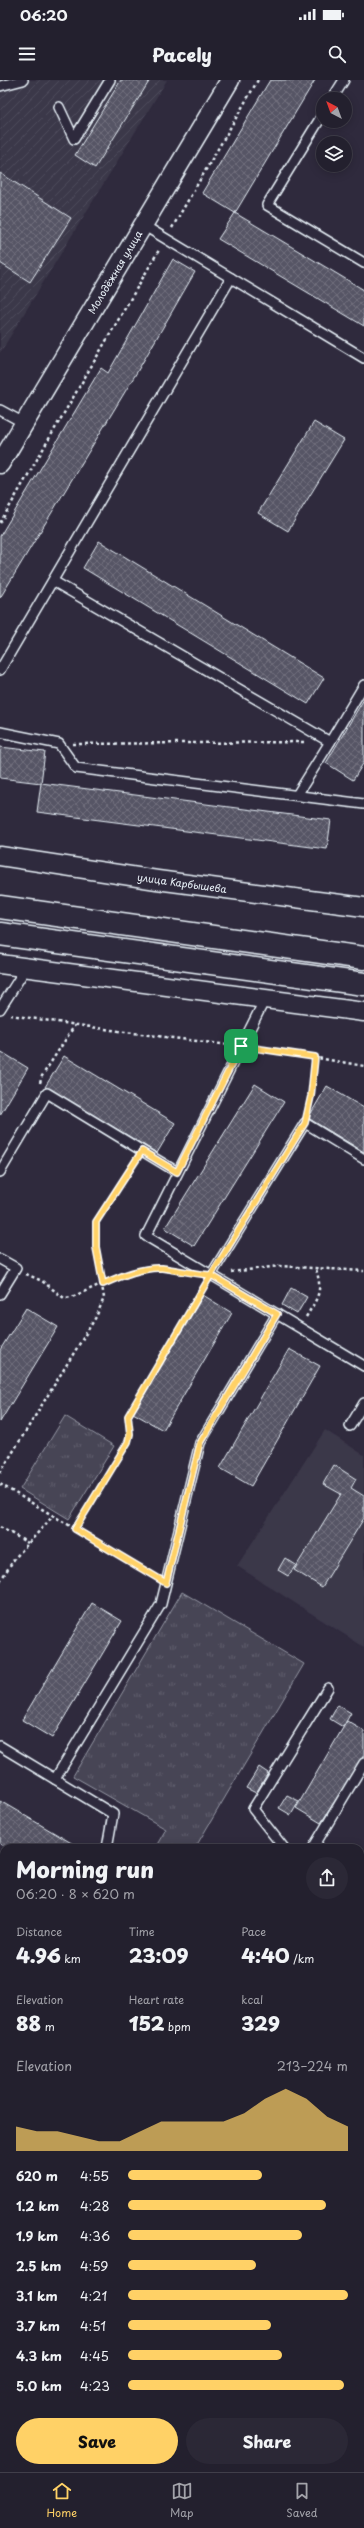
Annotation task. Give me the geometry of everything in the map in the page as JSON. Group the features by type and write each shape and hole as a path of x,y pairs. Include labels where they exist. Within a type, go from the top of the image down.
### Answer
{"street":[{"name":"Молодёжная улица","path":"0,464 230,80"},
{"name":"улица Карбышева","path":"0,856 157,880 364,907"},
{"path":"0,907 364,958"},
{"path":"0,934 364,984"},
{"path":"0,964 364,1012"}],"lane":[{"path":"0,86 23,80"},
{"path":"59,107 74,139 110,80"},
{"path":"336,92 344,80"},
{"path":"316,125 267,205 364,263"},
{"path":"143,225 364,358"},
{"path":"0,670 231,278"},
{"path":"0,410 24,423"},
{"path":"52,581 330,742"},
{"path":"297,795 364,685"},
{"path":"0,732 59,744 76,768 364,804"},
{"path":"4,1012 26,968"},
{"path":"265,999 146,1236 364,1366"},
{"path":"0,1172 47,1093 177,1172"},
{"path":"211,1275 305,1123 364,1159"},
{"path":"0,1260 16,1268 0,1294"},
{"path":"55,1779 162,1604 200,1443 277,1314"},
{"path":"350,1426 364,1403"},
{"path":"281,1844 252,1809 328,1688"},
{"path":"0,1746 113,1814 109,1844"},
{"path":"315,1844 364,1763"}],"path":[{"path":"0,523 258,80"},
{"path":"59,744 330,742"},
{"path":"4,1012 75,1025 241,1046 364,1066"},
{"path":"47,1093 40,1084 42,1076 75,1025"},
{"path":"305,1123 311,1096 315,1057"},
{"path":"0,1473 96,1317 104,1298 96,1247 96,1222 142,1151"},
{"path":"75,1529 128,1442 130,1434 128,1416 211,1275 279,1266 364,1271"},
{"path":"16,1268 42,1281 64,1298 72,1297 143,1270 162,1268 181,1273"},
{"path":"300,1328 319,1295 321,1286 316,1269"},
{"path":"0,1484 166,1583"},
{"path":"0,1581 15,1558 53,1516"},
{"path":"0,1527 28,1543"}],"shaded area":[{"path":"0,80 167,80 0,353"},
{"path":"325,1430 364,1455 364,1647 237,1566"}],"green space":[{"path":"65,1416 114,1446 69,1519 20,1489"},
{"path":"182,1592 304,1664 197,1844 157,1844 166,1829 73,1776"}],"building":[{"path":"121,80 150,80 95,168 75,155"},
{"path":"270,80 315,80 235,213 202,193"},
{"path":"0,173 71,218 30,282 0,263"},
{"path":"235,213 364,290 364,326 218,239"},
{"path":"173,259 195,272 137,372 0,598 0,536 101,368 108,373"},
{"path":"314,422 344,440 288,531 258,513"},
{"path":"99,541 324,678 308,704 83,568"},
{"path":"364,699 364,762 353,780 326,763"},
{"path":"0,747 45,752 41,783 0,778"},
{"path":"41,783 331,820 327,849 37,812"},
{"path":"0,1051 28,1068 0,1115"},
{"path":"64,1056 175,1123 157,1153 45,1087"},
{"path":"255,1084 284,1102 194,1246 165,1228"},
{"path":"327,1086 364,1108 364,1152 308,1118"},
{"path":"291,1288 307,1297 297,1314 282,1305"},
{"path":"203,1295 232,1313 163,1430 133,1413"},
{"path":"26,1308 58,1327 0,1422 0,1350"},
{"path":"289,1349 320,1366 251,1486 220,1468"},
{"path":"334,1465 356,1479 351,1488 364,1496 364,1518 322,1587 294,1570 341,1494 323,1484"},
{"path":"285,1558 296,1565 288,1576 278,1570"},
{"path":"92,1603 122,1621 52,1738 22,1720"},
{"path":"338,1705 351,1713 343,1727 330,1719"},
{"path":"347,1721 364,1731 364,1755 321,1823 296,1808"},
{"path":"259,1767 268,1773 256,1793 246,1788"},
{"path":"287,1795 299,1801 291,1815 279,1808"},
{"path":"0,1801 73,1844 0,1844"}],"route":[{"path":"241,1046 177,1172 142,1151 96,1222 96,1247 103,1284 124,1275 143,1270 162,1268 181,1273 211,1275 128,1416 127,1424 130,1434 128,1442 75,1529 166,1583 200,1443 277,1314 211,1275 305,1123 311,1096 315,1057 241,1046"}]}
